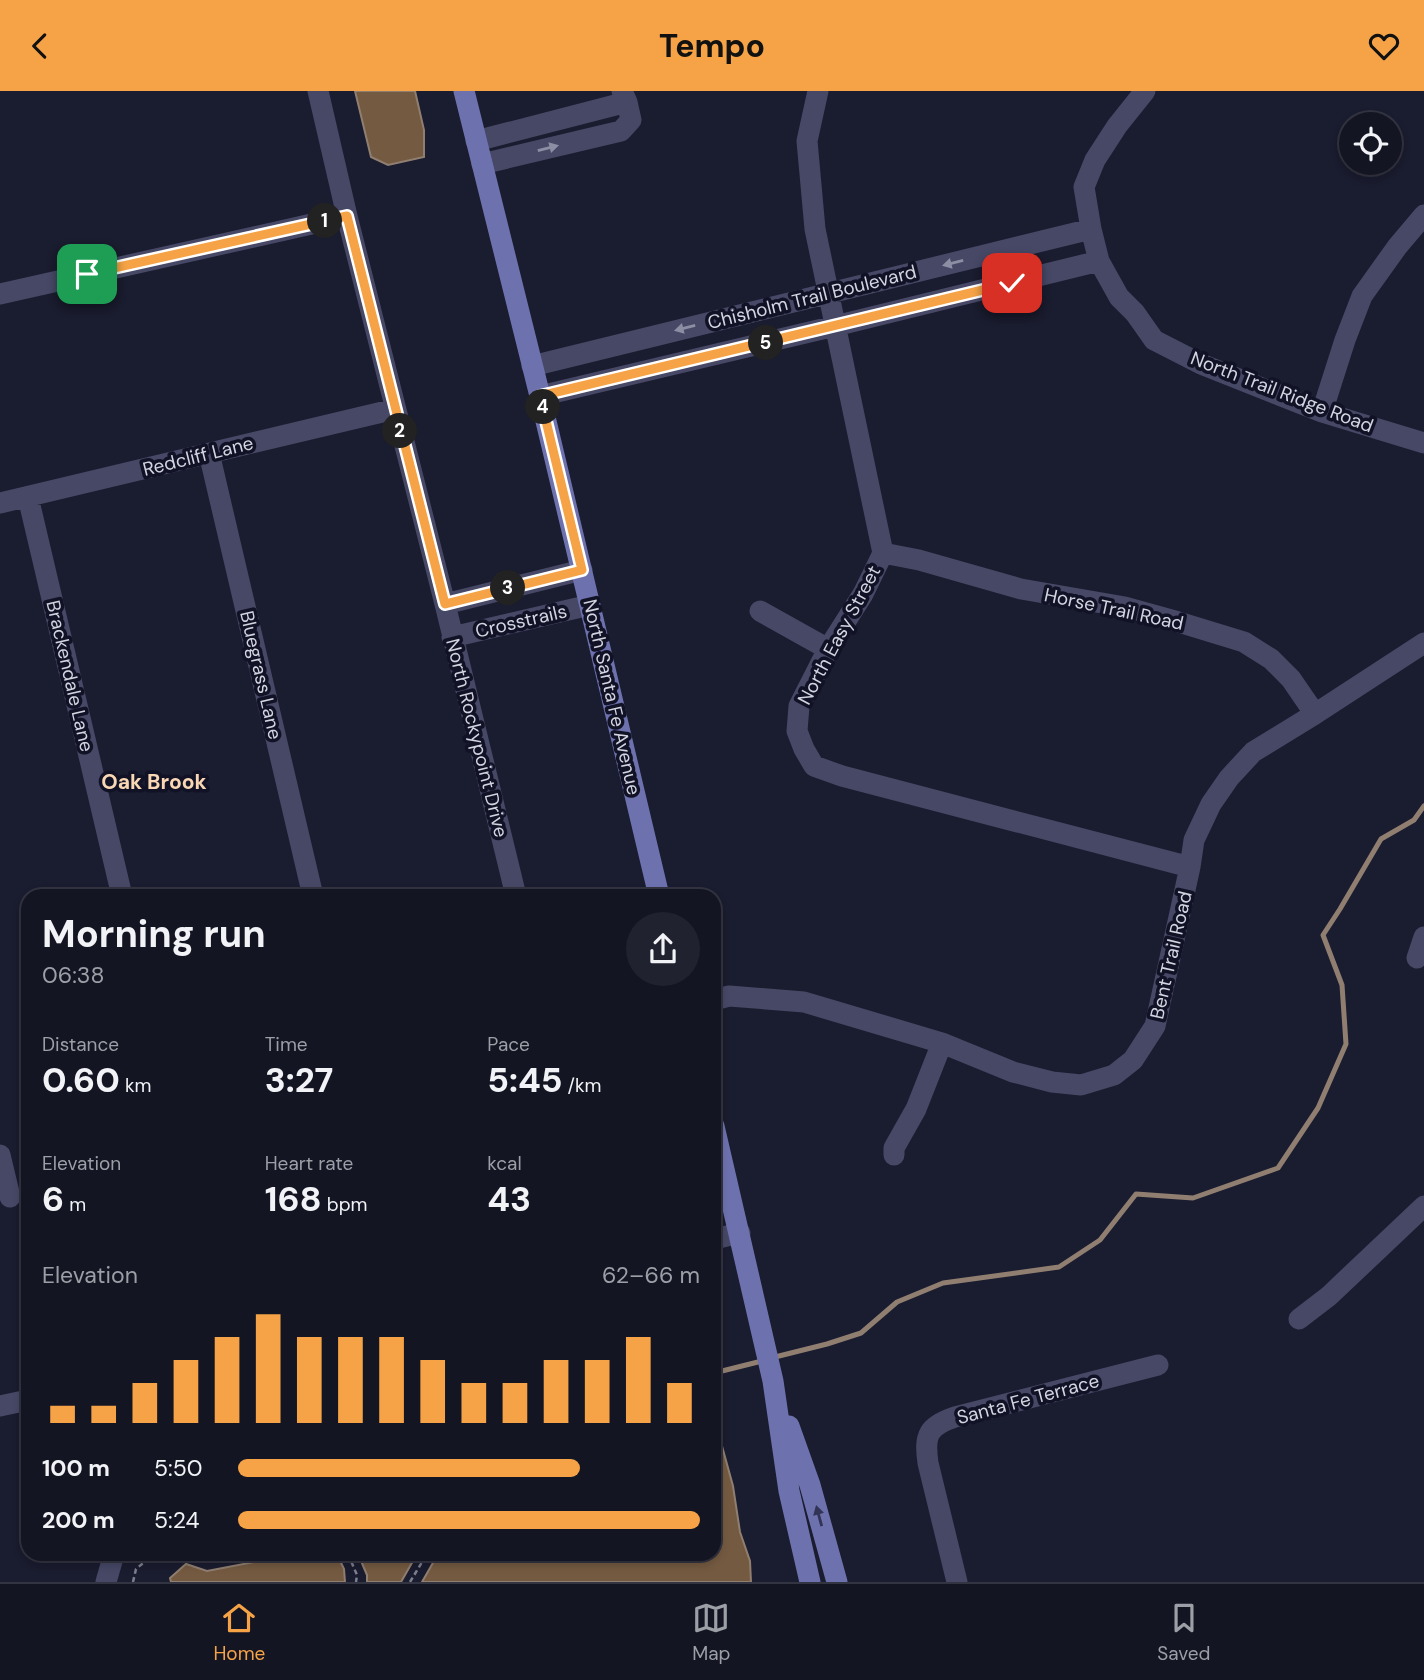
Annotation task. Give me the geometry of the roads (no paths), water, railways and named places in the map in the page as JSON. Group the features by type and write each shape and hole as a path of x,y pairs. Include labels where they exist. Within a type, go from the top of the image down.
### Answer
{"main road":[{"name":"North Santa Fe Avenue","path":"464,91 657,889"},
{"path":"721,1155 773,1381 789,1491 810,1582"},
{"path":"773,1381 810,1485 837,1582"}],"street":[{"name":"North Rockypoint Drive","path":"318,91 514,889"},
{"name":"North Easy Street","path":"818,91 807,141 815,229 883,553 863,594 828,649 799,706 797,731 804,749 814,766 842,776 1190,867"},
{"name":"North Trail Ridge Road","path":"1145,91 1117,126 1095,160 1084,187 1100,261 1119,297 1135,313 1154,340 1201,364 1322,412 1424,443"},
{"path":"476,141 624,97 631,120 621,131 482,164"},
{"path":"1322,412 1362,296 1424,215"},
{"path":"0,294 347,216"},
{"name":"Chisholm Trail Boulevard","path":"532,366 1091,229"},
{"name":"Chisholm Trail Boulevard","path":"540,396 1100,261"},
{"name":"Redcliff Lane","path":"0,503 395,409"},
{"name":"Bluegrass Lane","path":"209,453 311,889"},
{"name":"Brackendale Lane","path":"29,497 120,889"},
{"name":"Horse Trail Road","path":"883,553 919,560 1021,589 1125,607 1244,642 1271,659 1291,680 1315,715"},
{"name":"Crosstrails","path":"445,604 582,570"},
{"name":"Crosstrails","path":"452,638 590,604"},
{"path":"760,611 828,649"},
{"name":"Bent Trail Road","path":"721,998 729,996 804,1002 942,1043 1013,1072 1052,1082 1081,1084 1114,1075 1133,1060 1155,1026 1194,840 1211,804 1229,778 1253,752 1315,715 1424,643"},
{"path":"1417,958 1424,937"},
{"path":"894,1155 894,1148 916,1109 942,1043"},
{"path":"0,1155 13,1196"},
{"path":"1299,1319 1329,1296 1424,1206"},
{"path":"721,1237 740,1233"},
{"name":"Santa Fe Terrace","path":"957,1582 928,1463 926,1445 930,1431 941,1422 955,1417 1158,1365"},
{"path":"0,1406 21,1402"},
{"path":"106,1582 115,1561"}],"waterway":[{"path":"771,1358 861,1333 897,1302 943,1283 1059,1267 1100,1240 1136,1194 1193,1198 1278,1168 1318,1108 1346,1044 1342,985 1323,935 1381,839 1414,820 1424,806"},
{"path":"721,1371 762,1361"}],"district":[{"name":"Oak Brook","path":"154,782"}]}
